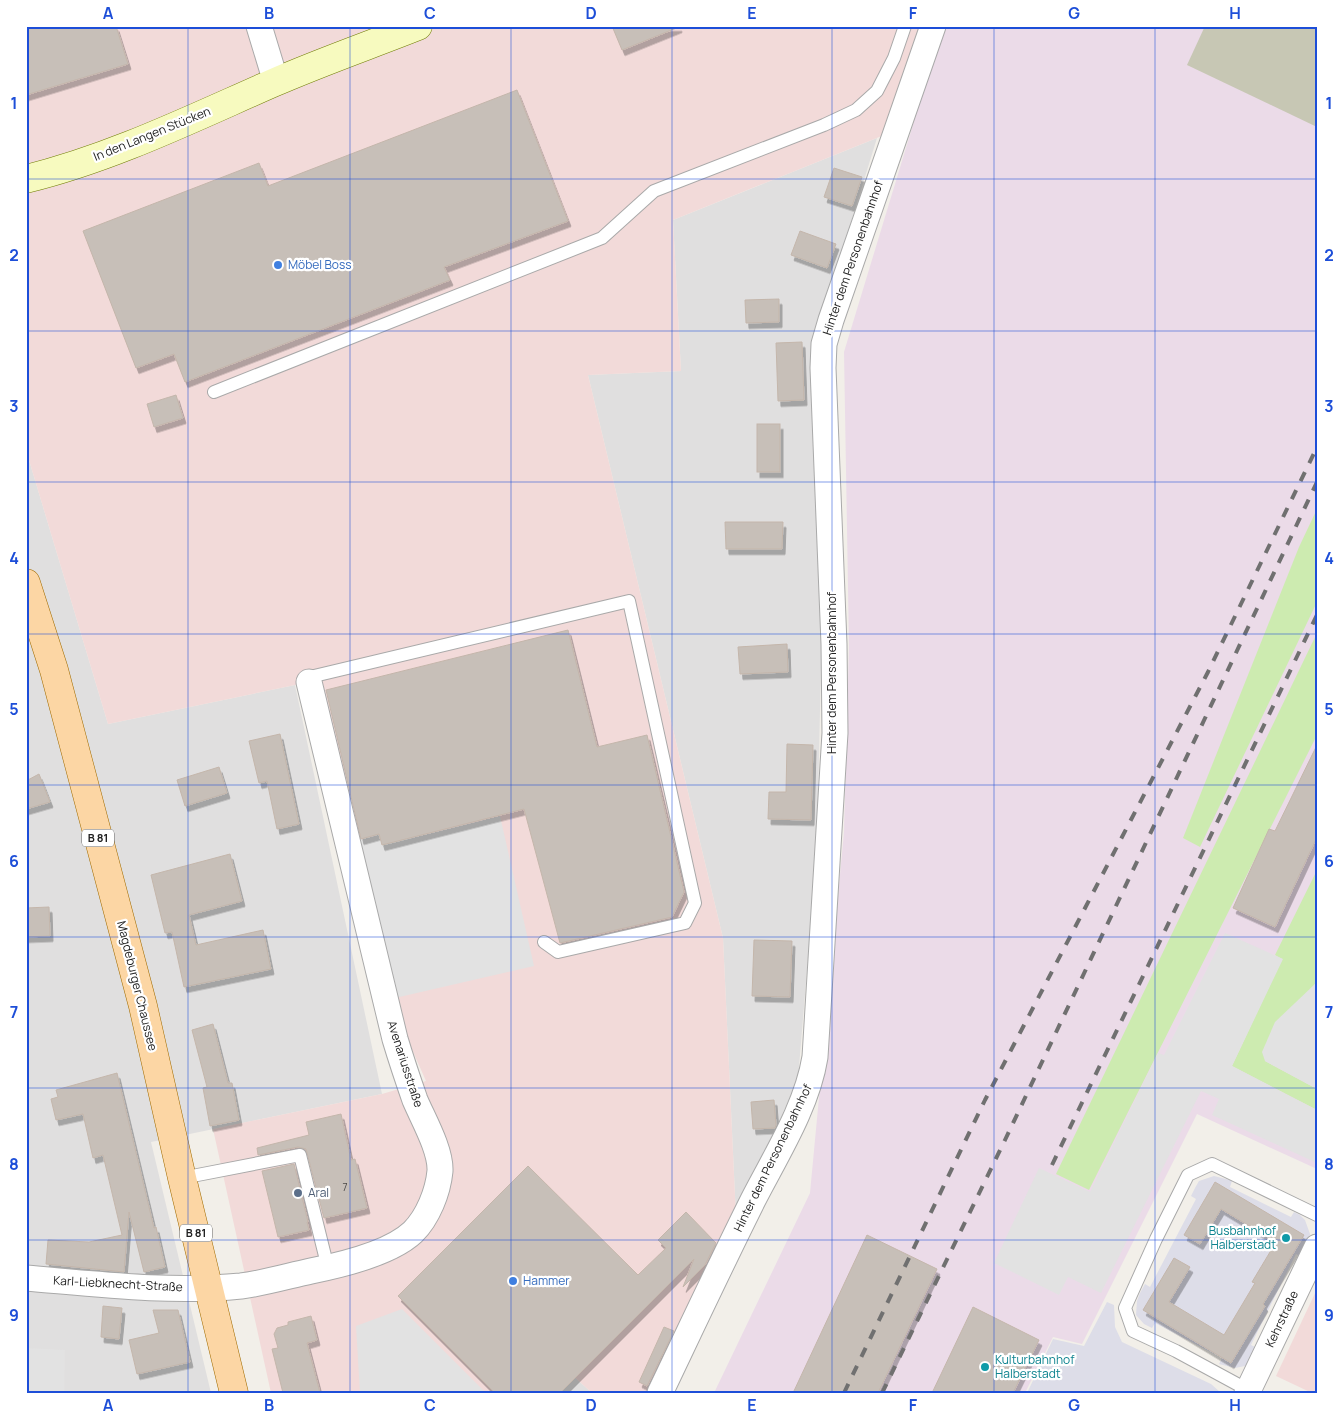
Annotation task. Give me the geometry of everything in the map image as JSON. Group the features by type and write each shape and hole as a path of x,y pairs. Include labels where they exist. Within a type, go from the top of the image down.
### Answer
{"main road":[{"name":"Magdeburger Chaussee","path":"26,583 54,670 140,996 234,1393"}],"street":[{"path":"259,26 276,82"},
{"name":"In den Langen Stücken","path":"26,179 52,173 131,145 276,82 418,26"},
{"name":"Hinter dem Personenbahnhof","path":"660,1393 740,1225 802,1102 811,1078 814,1057 835,733 834,644 823,368 824,344 933,26"},
{"name":"Avenariusstraße","path":"209,1288 243,1286 328,1268 391,1246 412,1233 424,1218 434,1197 440,1169 436,1149 412,1092 395,1039 308,682"},
{"name":"Kehrstraße","path":"1249,1392 1317,1248"},
{"name":"Karl-Liebknecht-Straße","path":"26,1278 138,1287 209,1288"}],"lane":[{"path":"214,392 602,238 654,191 824,125 856,110 877,90 894,58 905,26"},
{"path":"308,682 314,676 629,601 695,903 685,923 558,952 544,942"},
{"path":"182,1178 300,1155 328,1268"},
{"path":"1249,1392 1176,1351 1133,1331 1125,1308 1156,1239 1188,1175 1212,1164 1317,1216"}],"shaded area":[{"path":"26,26 947,26 914,123 673,220 681,371 588,375 723,938 736,1217 648,1393 592,1393 549,1354 513,1393 271,1393 213,1129 382,1094 426,1081 395,1011 320,681 108,724 26,450"},
{"path":"943,26 1317,26 1317,1169 1197,1114 1082,1344 1053,1337 1025,1393 714,1393 810,1193 844,832 849,646 844,352"},
{"path":"1205,26 1317,26 1317,127 1187,65"},
{"path":"877,138 815,339 822,619 817,849 798,1079 736,1217 723,938 588,375 681,371 673,220"},
{"path":"26,450 108,724 295,685 382,1094 151,1142 211,1393 26,1393"},
{"path":"500,816 534,966 395,998 358,840 379,834 382,845"},
{"path":"1225,933 1283,959 1232,1066 1317,1110 1317,1163 1212,1115 1219,1099 1201,1091 1101,1293 1068,1277 1059,1295 994,1263 1039,1168 1090,1192 1158,1053 1164,1055"},
{"path":"1315,984 1317,985 1317,1089 1265,1061 1262,1052 1275,1022"},
{"path":"1214,1176 1232,1181 1230,1187 1291,1217 1294,1212 1300,1215 1305,1220 1310,1234 1302,1257 1296,1254 1251,1345 1257,1348 1245,1366 1235,1368 1219,1364 1222,1358 1155,1323 1152,1328 1144,1324 1136,1315 1137,1301 1140,1293 1145,1284 1150,1287 1196,1199 1191,1196 1195,1188 1199,1181"},
{"path":"1317,1289 1317,1393 1312,1393 1276,1376"},
{"path":"1107,1302 1114,1305 1115,1327 1122,1342 1211,1384 1221,1393 1027,1393 1053,1339 1084,1346"},
{"path":"402,1309 486,1393 360,1393 356,1326"},
{"path":"26,1348 65,1350 64,1393 26,1393"},
{"path":"549,1354 592,1393 513,1393"}],"green space":[{"path":"1317,509 1317,602 1200,847 1183,838 1299,547"},
{"path":"1317,633 1317,735 1089,1190 1056,1174"},
{"path":"1317,870 1317,985 1315,984 1265,1061 1317,1089 1317,1110 1232,1066 1282,959 1275,955"}],"building":[{"path":"26,26 116,26 128,64 26,95"},
{"path":"612,26 679,26 679,27 622,50"},
{"path":"517,90 568,221 444,267 450,280 185,382 174,354 136,368 83,231 259,163 268,186"},
{"path":"834,168 862,177 852,206 824,197"},
{"path":"800,231 836,244 827,268 791,255"},
{"path":"779,299 779,322 746,323 745,300"},
{"path":"802,342 804,400 778,401 776,343"},
{"path":"176,395 183,418 154,427 147,404"},
{"path":"757,424 780,424 780,472 757,472"},
{"path":"725,522 783,522 782,549 726,549"},
{"path":"568,630 597,747 647,735 684,892 672,917 560,943 524,809 382,845 379,834 361,839 326,690"},
{"path":"787,644 788,672 740,674 738,647"},
{"path":"280,734 299,824 277,829 267,781 259,783 249,741"},
{"path":"787,744 813,745 811,820 768,819 769,792 786,792"},
{"path":"1317,745 1317,837 1275,927 1233,908 1269,829 1275,831"},
{"path":"219,767 227,793 185,806 177,780"},
{"path":"39,774 50,802 26,809 26,781"},
{"path":"230,854 242,901 189,915 196,945 263,930 271,969 184,987 172,932 165,933 151,875"},
{"path":"49,907 50,936 26,937 26,908"},
{"path":"754,940 792,941 790,997 752,996"},
{"path":"213,1024 228,1083 232,1083 239,1120 210,1126 203,1088 207,1087 192,1030"},
{"path":"117,1073 165,1267 144,1272 129,1212 124,1272 46,1264 48,1240 89,1242 122,1235 103,1155 93,1158 83,1114 56,1120 51,1099 58,1097 56,1090"},
{"path":"774,1100 775,1128 753,1129 751,1102"},
{"path":"341,1114 351,1160 355,1159 367,1208 324,1218 306,1149 298,1147 258,1155 257,1148 309,1135 306,1122"},
{"path":"294,1164 309,1230 278,1237 262,1171"},
{"name":"Hammer","path":"528,1166 638,1275 666,1248 658,1240 686,1212 716,1243 705,1265 683,1287 694,1259 560,1393 495,1393 398,1296"},
{"path":"1215,1182 1304,1235 1231,1363 1143,1310 1174,1258 1190,1267 1169,1302 1224,1335 1255,1283 1252,1282 1276,1242 1221,1209 1200,1244 1184,1235"},
{"path":"867,1235 937,1269 878,1393 793,1393"},
{"path":"103,1306 122,1308 119,1339 101,1337"},
{"name":"Kulturbahnhof Halberstadt","path":"973,1307 1039,1340 1013,1393 932,1393"},
{"path":"153,1310 178,1310 190,1362 137,1374 129,1340 159,1333"},
{"path":"311,1316 317,1340 307,1343 320,1393 283,1393 272,1349 278,1348 274,1334 277,1328 288,1325 288,1322"},
{"path":"664,1327 674,1331 647,1386 639,1382"}],"railway":[{"path":"844,1393 985,1100 1208,672 1317,447"},
{"path":"882,1393 1005,1140 1317,482"},
{"path":"1052,1165 1317,615"}],"place":[{"name":"Möbel Boss","path":"278,265"},
{"name":"Aral","path":"298,1193"},
{"name":"Busbahnhof Halberstadt","path":"1286,1238"},
{"name":"Hammer","path":"513,1281"},
{"name":"Kulturbahnhof Halberstadt","path":"985,1367"}]}
